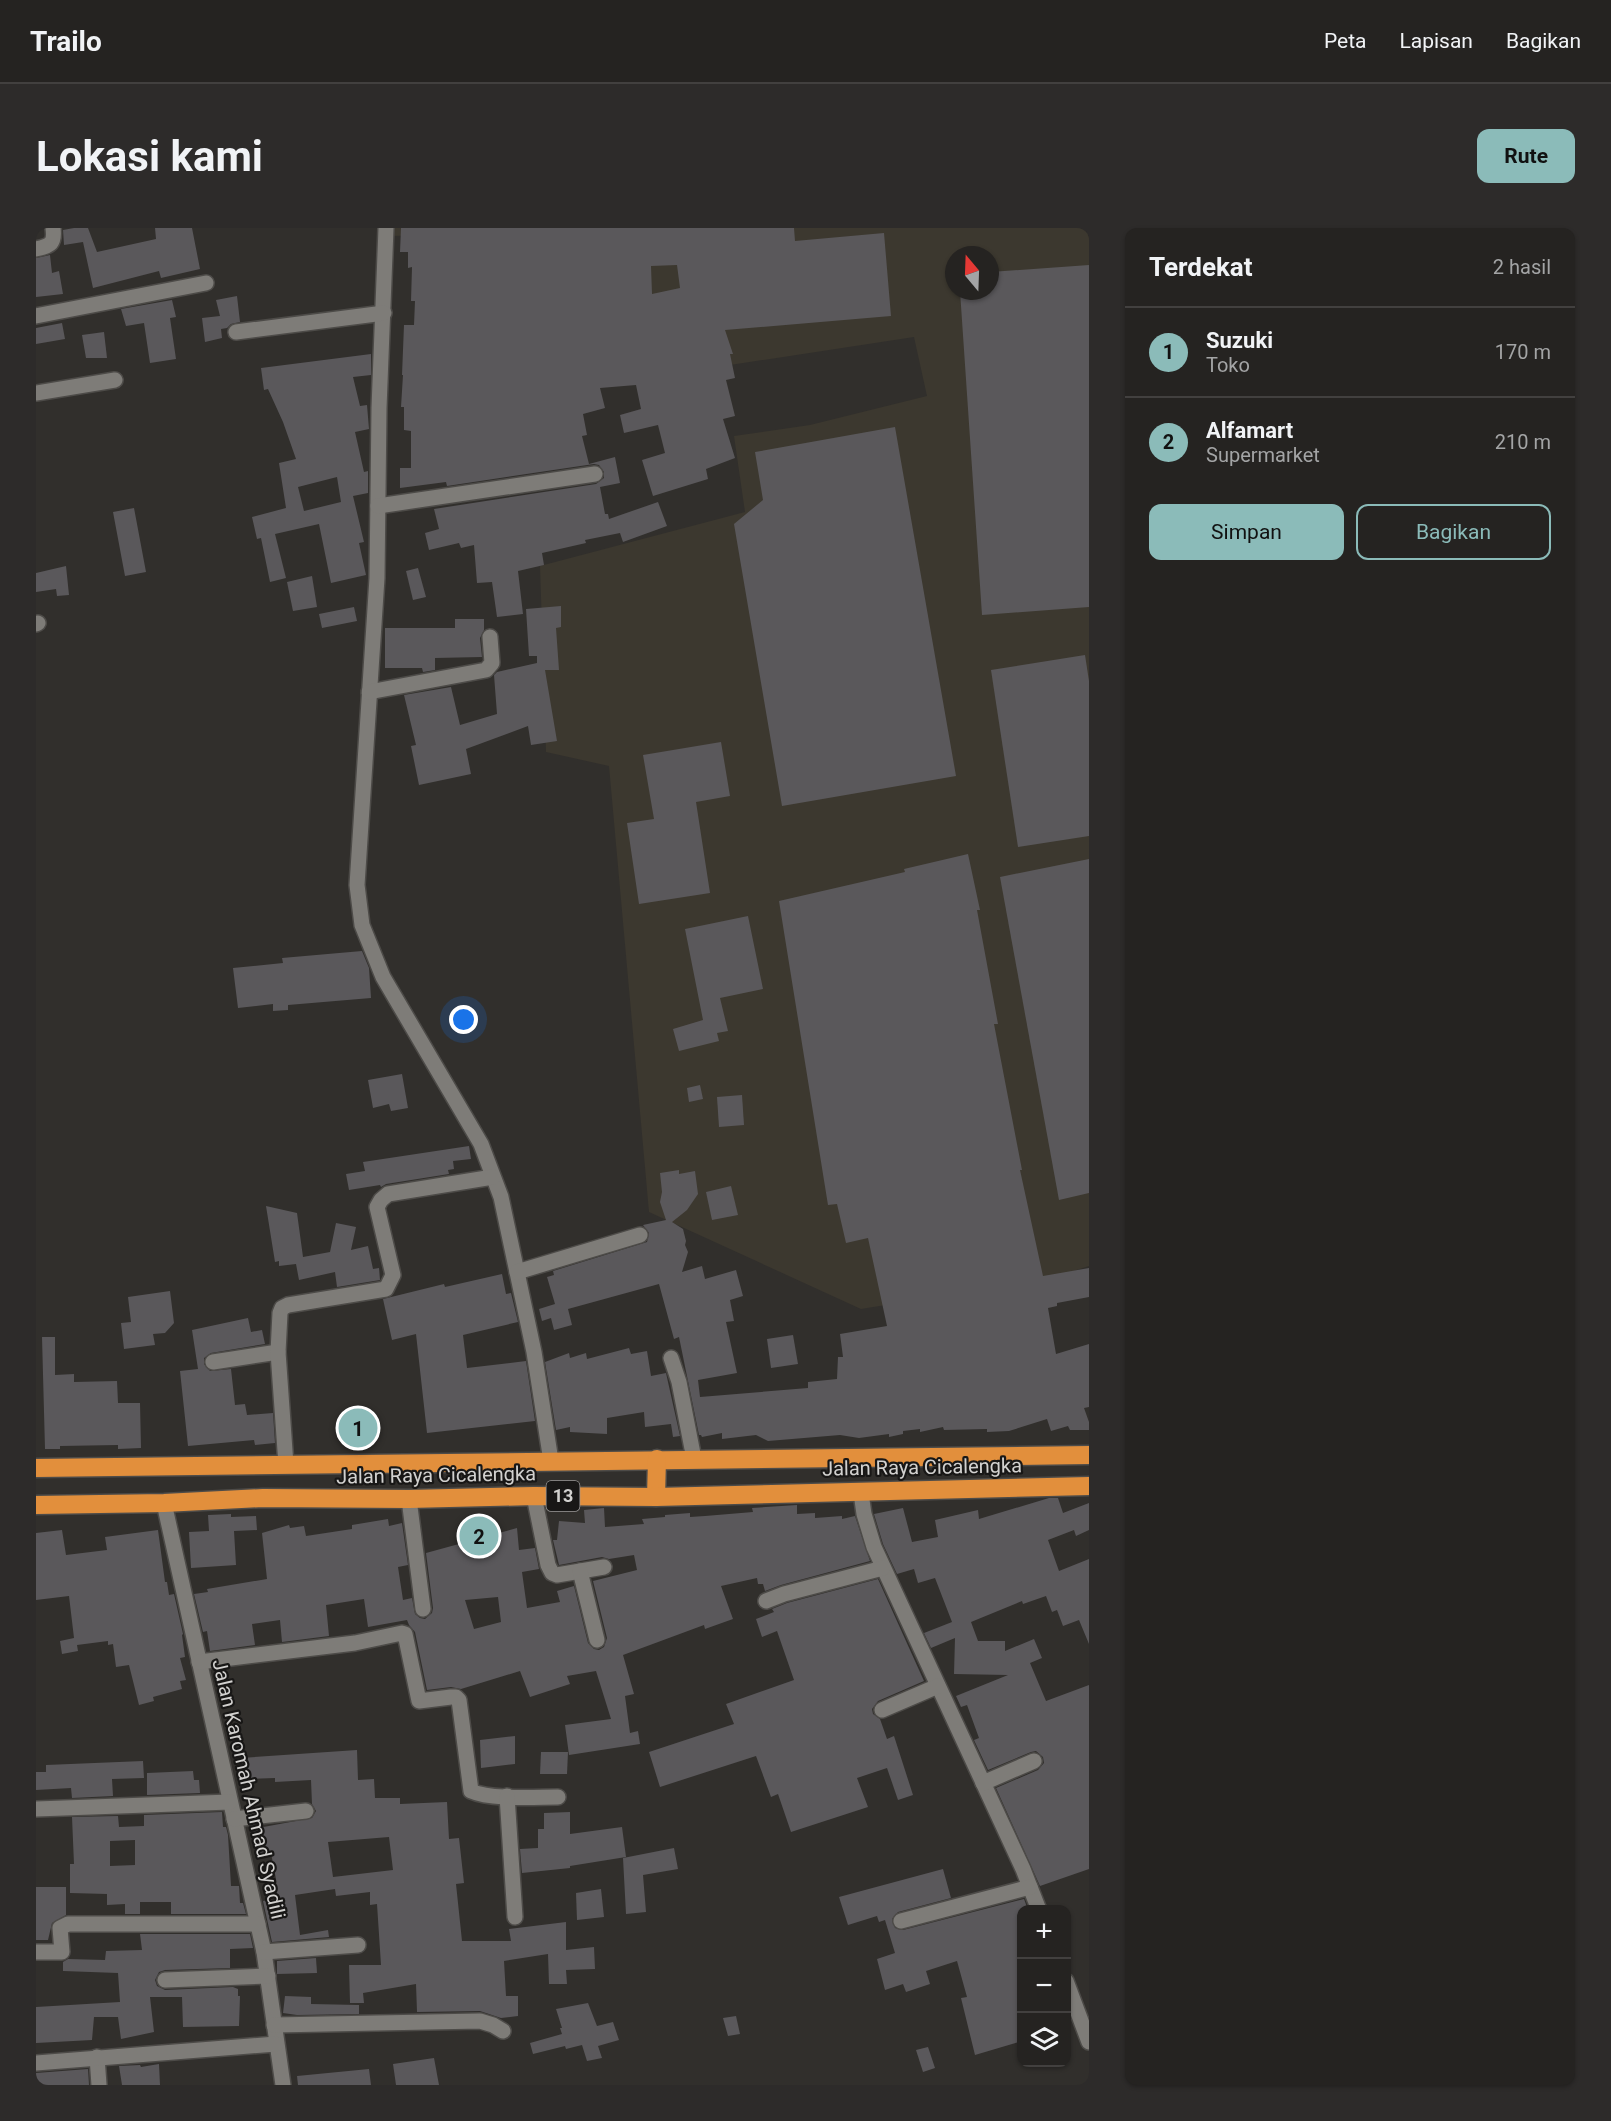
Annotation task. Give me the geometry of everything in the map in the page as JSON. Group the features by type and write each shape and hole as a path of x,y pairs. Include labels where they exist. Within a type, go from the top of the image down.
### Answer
{"highway":[{"name":"Jalan Raya Cicalengka","path":"36,1468 1089,1455"},
{"path":"656,1497 657,1459"},
{"name":"Jalan Raya Cicalengka","path":"36,1505 164,1503 263,1498 656,1497 1089,1486"}],"street":[{"path":"36,249 52,244 54,239 52,228"},
{"path":"386,228 377,578 357,885 362,925 383,977 482,1144 501,1197 534,1352 552,1461"},
{"path":"36,316 206,283"},
{"path":"236,332 384,313"},
{"path":"36,393 116,380"},
{"path":"378,506 595,474"},
{"path":"369,692 486,670 492,663 489,637"},
{"path":"286,1465 278,1352 282,1308 288,1305 386,1289 393,1275 377,1207 388,1194 493,1177"},
{"path":"516,1272 640,1236"},
{"path":"213,1362 278,1352"},
{"path":"671,1358 679,1382 694,1459"},
{"path":"861,1493 870,1535 883,1568 1037,1905"},
{"path":"534,1496 548,1565 552,1573 557,1575 604,1567"},
{"path":"409,1499 423,1609"},
{"name":"Jalan Karomah Ahmad Syadili","path":"164,1503 264,1952 283,2085"},
{"path":"766,1600 883,1568"},
{"path":"580,1571 597,1640"},
{"path":"199,1662 356,1643 405,1634 419,1701 451,1697 459,1700 471,1791 477,1794 558,1797"},
{"path":"882,1710 938,1686"},
{"path":"983,1783 1034,1761"},
{"path":"507,1796 515,1917"},
{"path":"36,1809 230,1802"},
{"path":"234,1819 306,1811"},
{"path":"901,1921 1030,1887"},
{"path":"36,1952 62,1952 60,1928 68,1924 258,1924"},
{"path":"264,1952 358,1945"},
{"path":"165,1980 268,1976"},
{"path":"1071,1994 1089,2042"},
{"path":"274,2025 480,2021 503,2031"},
{"path":"36,2063 276,2044"},
{"path":"96,2057 99,2085"}],"shaded area":[{"path":"388,228 1089,228 1089,1266 1052,1278 861,1309 649,1212 609,766 546,752 540,566 745,512 734,436 810,425 927,396 914,337 730,365 447,235 387,236"}],"building":[{"path":"88,228 97,252 156,239 155,228 192,228 200,269 161,278 159,271 93,288 83,242 64,245 63,230"},
{"path":"401,228 794,228 795,241 884,233 891,316 725,330 733,354 730,354 735,378 726,380 735,416 723,419 735,458 706,469 708,479 653,496 642,460 665,453 658,425 624,433 620,415 641,409 636,385 600,388 605,408 583,414 587,435 582,436 589,464 615,457 620,483 600,487 605,514 608,514 609,519 658,502 667,526 623,542 620,533 585,540 586,543 542,553 544,565 518,571 523,614 497,617 492,582 477,583 474,545 461,548 459,543 429,550 425,533 439,529 434,509 596,484 604,478 604,472 599,465 594,464 447,486 446,482 400,488 400,468 411,468 411,431 404,430 404,407 401,407 404,325 414,325 415,301 411,301 412,267 408,268 408,252 400,252","holes":["677,265 680,288 652,294 651,266"]},
{"path":"50,255 52,273 59,271 63,294 36,297 36,258"},
{"path":"1089,265 1089,607 982,615 961,300 999,300 999,271"},
{"path":"237,296 240,322 221,329 222,338 205,342 202,318 220,316 216,300"},
{"path":"172,300 176,317 170,318 176,359 150,363 144,323 126,326 121,309"},
{"path":"62,323 65,339 36,344 36,328"},
{"path":"104,332 107,358 86,358 82,335"},
{"path":"371,354 371,375 353,377 360,406 367,405 369,429 355,432 364,472 368,471 368,493 353,496 364,542 359,543 366,575 331,583 319,524 275,534 286,578 270,582 261,538 257,539 252,517 286,508 279,463 296,459 268,389 264,390 261,368","holes":["337,477 341,502 304,511 298,487"]},
{"path":"895,427 956,776 782,806 734,524 763,500 755,452"},
{"path":"134,508 146,572 125,576 113,512"},
{"path":"66,566 69,595 57,596 56,589 36,592 36,573"},
{"path":"418,568 426,597 413,600 406,571"},
{"path":"312,576 317,607 293,611 287,582"},
{"path":"561,606 561,627 556,628 559,670 545,670 557,741 531,745 528,726 466,749 471,774 419,785 411,746 416,745 404,695 451,687 460,725 497,714 494,675 497,672 537,663 537,656 529,656 526,609"},
{"path":"354,607 357,621 322,628 319,614"},
{"path":"455,619 484,619 484,630 480,638 482,657 435,658 435,670 423,672 422,668 385,668 385,628 455,628"},
{"path":"1085,655 1089,681 1089,836 1018,847 991,670"},
{"path":"721,742 730,796 696,802 710,893 639,904 627,823 654,819 643,755"},
{"path":"968,854 980,910 977,910 998,1024 994,1024 1022,1170 1020,1170 1043,1276 1089,1268 1089,1297 1057,1303 1057,1306 1048,1308 1056,1354 1089,1344 1089,1407 1084,1408 1089,1430 1070,1430 1068,1426 1051,1431 1047,1419 1009,1431 944,1430 943,1427 920,1432 920,1429 903,1431 903,1434 889,1437 889,1434 859,1438 840,1435 768,1441 756,1435 722,1439 722,1433 702,1437 699,1435 679,1337 674,1339 659,1284 568,1309 572,1325 554,1330 551,1318 542,1321 539,1309 555,1304 547,1277 554,1275 553,1271 647,1242 649,1233 643,1225 666,1220 660,1202 662,1192 660,1173 679,1170 679,1174 695,1171 698,1194 687,1210 672,1222 683,1229 686,1241 688,1252 682,1272 702,1266 705,1279 736,1270 743,1296 730,1300 734,1321 726,1322 737,1373 698,1380 700,1397 808,1388 808,1382 837,1379 838,1357 843,1357 840,1334 887,1326 868,1238 846,1243 837,1204 828,1205 779,901 905,872 904,869"},
{"path":"1089,859 1089,1193 1059,1200 1000,877"},
{"path":"748,916 763,989 720,998 728,1031 717,1033 719,1041 679,1051 673,1029 703,1020 685,929"},
{"path":"362,951 369,968 371,998 288,1005 288,1010 273,1011 273,1004 238,1008 233,968 283,963 282,958"},
{"path":"402,1074 408,1108 391,1111 389,1104 373,1108 368,1080"},
{"path":"700,1085 703,1099 689,1102 687,1088"},
{"path":"742,1095 744,1125 719,1127 717,1097"},
{"path":"469,1146 471,1159 453,1161 454,1169 448,1170 449,1174 386,1184 381,1187 380,1185 349,1190 346,1174 365,1171 363,1162"},
{"path":"731,1186 738,1215 712,1220 706,1192"},
{"path":"266,1206 297,1213 303,1257 330,1252 336,1223 356,1227 351,1250 368,1246 373,1269 379,1268 380,1280 337,1287 335,1272 299,1280 296,1264 279,1266 279,1261 275,1262"},
{"path":"502,1274 506,1294 511,1293 518,1322 463,1335 467,1368 526,1361 535,1421 427,1433 416,1334 392,1340 383,1299 444,1284 445,1287"},
{"path":"170,1291 174,1323 165,1333 153,1334 155,1345 124,1349 121,1323 131,1322 128,1297"},
{"path":"248,1318 251,1332 262,1330 265,1344 211,1353 204,1358 204,1364 210,1371 231,1369 235,1405 245,1404 247,1415 273,1413 275,1443 255,1445 254,1440 188,1446 180,1371 198,1369 192,1330"},
{"path":"793,1335 798,1364 771,1368 767,1339"},
{"path":"42,1337 55,1337 55,1375 74,1374 74,1382 117,1381 118,1403 140,1403 141,1448 118,1449 118,1445 60,1446 60,1449 45,1449"},
{"path":"629,1348 631,1354 647,1351 651,1376 666,1373 680,1436 673,1437 671,1424 645,1427 644,1412 607,1418 607,1434 570,1432 570,1427 556,1430 545,1362 569,1353 570,1358 586,1353 587,1359"},
{"path":"1049,1498 1058,1498 1063,1513 1089,1503 1089,1530 1076,1536 1074,1530 1048,1540 1059,1571 1089,1559 1089,1644 1079,1620 1063,1626 1057,1610 1052,1612 1046,1596 1023,1604 1022,1601 971,1622 978,1641 1005,1641 1005,1651 1034,1639 1042,1658 1030,1663 1046,1701 1089,1685 1089,1869 1040,1886 996,1788 1038,1770 1044,1763 1043,1757 1036,1751 1031,1752 988,1770 974,1740 979,1738 967,1705 961,1707 956,1696 1008,1675 954,1674 955,1638 931,1648 924,1633 952,1622 935,1578 918,1583 914,1569 897,1574 883,1544 874,1514 903,1508 912,1542 938,1537 935,1520 978,1510 979,1519"},
{"path":"797,1505 797,1514 815,1513 815,1518 842,1516 842,1519 855,1516 870,1561 765,1591 763,1584 758,1584 757,1578 721,1586 733,1619 705,1629 704,1625 623,1655 634,1694 625,1696 630,1733 638,1731 640,1744 569,1755 565,1725 611,1719 596,1671 567,1676 570,1684 530,1697 520,1671 461,1689 451,1687 427,1690 415,1632 407,1620 368,1627 364,1599 326,1605 329,1636 282,1642 280,1620 252,1624 255,1645 210,1651 207,1631 203,1632 194,1594 208,1592 207,1589 267,1579 262,1533 289,1525 290,1528 304,1526 306,1536 352,1529 352,1525 388,1519 389,1526 402,1523 408,1565 398,1567 403,1600 412,1598 415,1614 425,1619 432,1613 433,1608 426,1553 517,1528 519,1550 535,1548 539,1569 522,1572 527,1608 560,1602 557,1591 574,1586 588,1643 594,1649 599,1650 604,1647 607,1638 593,1581 637,1570 634,1555 609,1559 602,1557 559,1565 553,1540 557,1540 559,1521 585,1523 584,1510 604,1508 605,1527 644,1524 642,1519 665,1517 665,1515 690,1513 690,1517 705,1516 753,1512 752,1508","holes":["498,1597 501,1622 474,1629 465,1600"]},
{"path":"231,1514 231,1517 256,1516 257,1530 234,1531 236,1565 191,1568 189,1532 209,1531 208,1515"},
{"path":"62,1530 66,1555 107,1550 105,1537 158,1530 165,1582 167,1582 169,1595 174,1594 183,1634 185,1657 180,1658 186,1680 180,1681 182,1689 153,1697 154,1701 139,1705 129,1665 116,1667 113,1644 108,1645 108,1641 77,1645 78,1651 62,1654 60,1641 74,1638 69,1596 36,1600 36,1533"},
{"path":"878,1579 924,1681 878,1701 872,1709 873,1714 880,1719 887,1739 894,1736 913,1795 898,1800 887,1768 857,1778 868,1807 791,1832 778,1794 771,1797 756,1756 660,1787 649,1752 734,1724 726,1704 794,1680 777,1631 762,1637 756,1619 774,1612 772,1609 787,1603"},
{"path":"515,1736 515,1764 481,1768 480,1740"},
{"path":"357,1750 358,1780 374,1779 375,1798 400,1798 400,1804 447,1802 449,1839 459,1838 464,1883 456,1884 462,1941 511,1941 509,1929 566,1922 566,1950 594,1947 595,1969 566,1970 567,1984 549,1984 548,1954 504,1961 506,1996 518,1996 518,2016 501,2018 480,2011 417,2012 416,1984 363,1993 364,2003 350,2003 349,1965 381,1965 377,1904 370,1905 370,1892 336,1896 335,1889 295,1895 300,1935 328,1930 329,1937 272,1942 263,1901 277,1899 276,1879 271,1853 258,1855 253,1829 312,1818 316,1811 312,1804 311,1780 275,1782 275,1778 245,1779 241,1758","holes":["389,1837 393,1870 333,1877 328,1842"]},
{"path":"541,1752 568,1752 567,1774 540,1774"},
{"path":"143,1761 144,1778 112,1779 113,1796 72,1798 71,1788 36,1790 36,1772 46,1772 46,1765"},
{"path":"193,1771 194,1780 199,1780 200,1793 147,1795 147,1773"},
{"path":"222,1812 223,1827 226,1827 228,1835 231,1886 239,1886 240,1903 243,1903 246,1914 171,1914 171,1902 140,1902 140,1914 125,1914 125,1904 107,1905 107,1894 70,1893 70,1864 74,1864 72,1817 118,1816 119,1827 144,1826 144,1815","holes":["135,1840 135,1865 110,1866 110,1841"]},
{"path":"570,1812 570,1834 622,1827 626,1857 570,1866 570,1868 522,1873 520,1849 538,1848 538,1829 544,1829 544,1813"},
{"path":"674,1848 678,1869 643,1875 646,1912 626,1914 623,1858"},
{"path":"943,1869 951,1898 898,1912 892,1919 895,1928 903,1930 1024,1899 1026,1905 1017,1905 1017,2042 975,2055 961,1998 967,1997 957,1961 926,1971 930,1984 906,1992 903,1984 885,1990 877,1959 895,1953 885,1920 879,1922 877,1916 848,1925 839,1897"},
{"path":"36,1887 66,1887 66,1915 52,1923 48,1940 36,1940"},
{"path":"601,1889 604,1917 577,1920 576,1893"},
{"path":"140,1934 250,1934 253,1948 230,1949 230,1968 165,1970 159,1972 155,1980 157,1986 165,1990 233,1987 238,1989 238,1996 240,1996 239,2026 183,2027 182,1997 150,1997 154,2032 121,2039 118,2017 94,2017 92,2040 36,2043 36,2007 120,2002 118,1973 63,1971 63,1962 68,1959 105,1960 106,1951 142,1950"},
{"path":"316,1958 317,1973 277,1974 277,1961"},
{"path":"285,1996 311,1997 311,2004 359,2005 359,2014 297,2015 283,2013"},
{"path":"588,2003 597,2026 613,2022 619,2040 598,2046 602,2058 587,2061 582,2045 566,2049 565,2046 533,2054 530,2043 562,2034 556,2009"},
{"path":"736,2016 740,2034 728,2036 723,2018"},
{"path":"928,2047 935,2068 923,2072 916,2050"},
{"path":"434,2058 439,2085 396,2085 393,2064"},
{"path":"159,2064 160,2085 122,2085 119,2066 140,2065 141,2067"},
{"path":"88,2069 89,2085 36,2085 36,2073"},
{"path":"369,2069 371,2085 298,2085 297,2076"}],"place":[{"name":"Suzuki","path":"358,1428"},
{"name":"Alfamart","path":"479,1536"}]}
